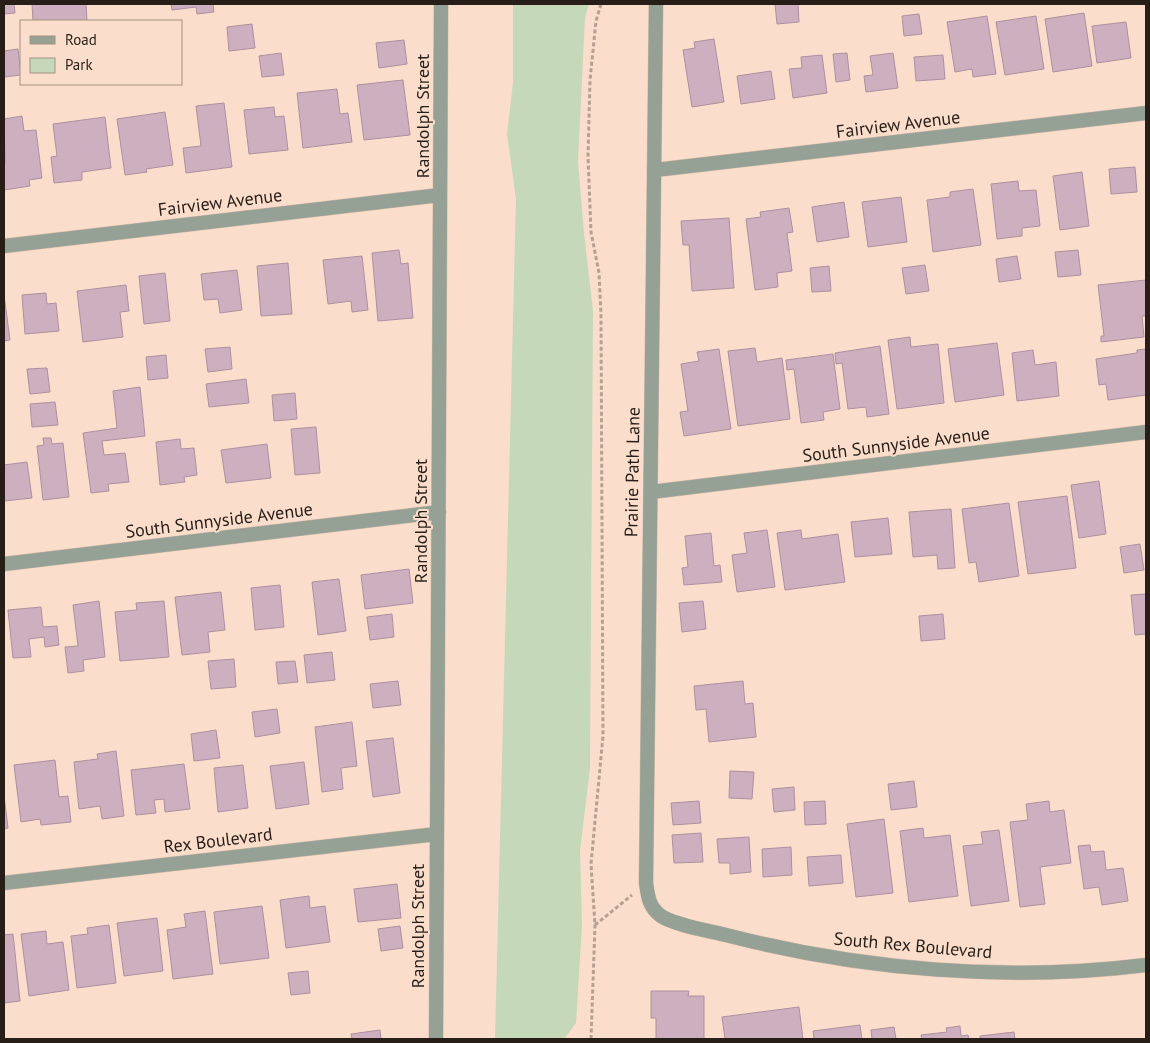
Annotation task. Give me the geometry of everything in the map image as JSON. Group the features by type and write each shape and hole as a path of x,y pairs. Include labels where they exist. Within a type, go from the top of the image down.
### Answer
{"street":[{"name":"Randolph Street","path":"436,1039 442,4"},
{"name":"Prairie Path Lane","path":"656,4 646,883 649,904 662,916 680,923"},
{"name":"Fairview Avenue","path":"655,170 1146,113"},
{"name":"Fairview Avenue","path":"4,246 440,195"},
{"name":"South Sunnyside Avenue","path":"651,492 1146,432"},
{"name":"South Sunnyside Avenue","path":"4,564 439,512"},
{"name":"Rex Boulevard","path":"4,883 437,834"},
{"name":"South Rex Boulevard","path":"680,923 758,943 804,952 900,966 1018,972 1083,970 1146,965"}],"path":[{"path":"587,1039 591,1037 595,925 591,864 603,736 602,315 598,273 591,232 588,157 590,80 596,21 600,4"},
{"path":"595,925 646,883"}],"green space":[{"path":"513,4 589,4 585,18 578,162 593,311 590,768 580,851 582,926 576,1023 564,1039 495,1039 516,199 507,134 513,83"}],"building":[{"path":"4,4 14,4 15,13 4,14"},
{"path":"32,4 86,4 87,20 33,20"},
{"path":"171,4 213,4 214,12 197,14 196,7 172,10"},
{"path":"775,4 798,4 799,22 777,24"},
{"path":"1084,13 1092,66 1053,72 1045,19"},
{"path":"919,14 922,34 904,36 902,16"},
{"path":"987,16 996,74 973,77 972,69 955,72 947,22"},
{"path":"1036,16 1044,69 1005,75 996,22"},
{"path":"1126,22 1131,58 1097,63 1092,26"},
{"path":"252,24 255,48 229,51 227,27"},
{"path":"714,39 724,102 692,107 683,50 695,48 694,42"},
{"path":"404,40 407,64 379,68 376,43"},
{"path":"18,49 20,75 4,77 4,51"},
{"path":"281,53 284,75 262,77 259,56"},
{"path":"847,53 850,80 836,82 833,54"},
{"path":"893,53 898,88 866,92 864,76 873,75 870,56"},
{"path":"822,55 827,93 793,98 789,69 802,68 801,57"},
{"path":"943,55 945,79 916,81 914,57"},
{"path":"771,71 775,99 741,104 737,76"},
{"path":"403,80 410,135 364,140 357,85"},
{"path":"337,89 340,114 348,113 352,142 303,148 297,93"},
{"path":"224,103 232,167 186,173 183,148 201,146 196,106"},
{"path":"274,107 275,117 284,116 288,150 249,154 244,110"},
{"path":"165,112 173,165 146,169 147,172 125,175 117,119"},
{"path":"22,116 24,131 36,130 42,178 29,180 30,186 4,190 4,119"},
{"path":"105,117 111,168 82,172 82,180 54,183 51,157 57,156 53,124"},
{"path":"1135,167 1137,192 1111,194 1109,169"},
{"path":"1082,172 1089,226 1060,230 1053,176"},
{"path":"1018,181 1019,191 1036,190 1040,226 1022,228 1022,236 997,239 991,184"},
{"path":"973,189 981,245 933,252 927,200 950,197 950,192"},
{"path":"901,197 907,242 868,247 862,202"},
{"path":"844,202 849,237 817,242 812,207"},
{"path":"789,208 793,232 787,233 792,271 777,273 778,287 755,290 746,219 761,217 760,212"},
{"path":"729,218 734,288 692,291 689,245 683,245 681,221"},
{"path":"399,250 401,264 408,263 413,318 378,321 372,253"},
{"path":"1078,250 1081,275 1058,277 1055,252"},
{"path":"362,256 368,310 352,312 351,301 328,304 323,260"},
{"path":"1017,256 1021,279 999,282 996,259"},
{"path":"288,263 292,314 261,316 257,266"},
{"path":"925,265 929,291 906,294 902,268"},
{"path":"829,266 831,291 812,292 810,268"},
{"path":"237,270 242,310 220,313 218,299 204,300 201,274"},
{"path":"165,273 170,321 144,324 139,276"},
{"path":"1146,280 1146,316 1142,316 1144,337 1101,342 1101,336 1104,336 1098,285"},
{"path":"126,285 129,311 120,312 123,337 83,342 77,291"},
{"path":"46,293 47,304 56,303 59,331 25,334 22,295"},
{"path":"4,295 10,340 4,341"},
{"path":"910,337 911,347 938,344 944,403 897,409 888,340"},
{"path":"997,343 1004,395 955,402 948,349"},
{"path":"880,346 889,414 867,417 866,407 848,409 842,363 836,364 835,353"},
{"path":"230,347 232,369 208,372 205,349"},
{"path":"755,348 757,362 782,358 790,419 738,426 728,351"},
{"path":"719,349 731,429 684,436 680,412 688,411 681,364 699,361 697,352"},
{"path":"1146,349 1146,395 1108,400 1106,384 1099,385 1096,359 1137,353 1137,350"},
{"path":"1033,350 1035,365 1056,362 1059,396 1017,401 1012,353"},
{"path":"833,354 840,409 823,412 824,420 801,423 794,369 787,370 786,360"},
{"path":"166,355 168,378 148,380 146,357"},
{"path":"47,368 50,392 30,394 27,369"},
{"path":"246,379 249,403 209,407 206,384"},
{"path":"140,387 145,436 102,441 104,455 125,453 129,482 108,484 109,491 91,493 83,433 117,428 113,391"},
{"path":"295,393 297,419 274,421 272,395"},
{"path":"55,402 58,425 32,427 30,404"},
{"path":"316,427 320,473 295,475 291,429"},
{"path":"43,438 51,438 52,444 63,443 69,497 43,500 37,446 44,445"},
{"path":"180,439 181,449 194,448 197,475 184,477 185,482 160,485 156,442"},
{"path":"267,444 271,478 226,483 221,450"},
{"path":"27,462 32,498 4,501 4,465"},
{"path":"1099,481 1106,534 1079,538 1071,485"},
{"path":"1067,496 1076,568 1028,574 1018,502"},
{"path":"1009,503 1019,576 979,582 976,562 969,563 962,509"},
{"path":"951,509 955,568 938,569 937,555 913,557 909,512"},
{"path":"888,518 892,554 855,557 851,522"},
{"path":"767,530 775,587 737,592 732,555 747,553 744,533"},
{"path":"801,530 802,539 838,534 845,582 785,590 777,533"},
{"path":"711,533 714,566 720,565 722,582 684,585 682,568 688,567 685,536"},
{"path":"1140,544 1144,570 1124,573 1120,547"},
{"path":"409,569 413,603 365,609 361,575"},
{"path":"339,579 346,631 318,635 312,582"},
{"path":"280,585 284,627 255,630 251,588"},
{"path":"221,592 225,630 208,632 210,652 182,655 175,597"},
{"path":"1146,594 1146,634 1135,635 1131,595"},
{"path":"99,601 105,657 83,660 84,671 68,673 65,647 78,646 73,605"},
{"path":"164,601 169,657 120,661 115,612 137,610 136,603"},
{"path":"703,601 706,629 682,632 679,603"},
{"path":"41,607 43,627 57,626 59,645 45,647 44,637 29,639 31,657 13,658 8,610"},
{"path":"392,614 394,637 370,640 367,617"},
{"path":"943,614 945,639 921,641 919,616"},
{"path":"332,652 335,680 307,683 304,655"},
{"path":"234,659 236,687 211,689 208,661"},
{"path":"295,661 298,682 278,684 276,662"},
{"path":"398,681 401,705 373,708 370,684"},
{"path":"743,681 745,704 753,703 756,737 709,742 706,709 696,710 694,686"},
{"path":"277,709 280,733 255,737 252,712"},
{"path":"352,722 357,766 341,768 343,789 322,792 315,727"},
{"path":"216,730 220,758 194,761 191,734"},
{"path":"393,738 400,793 373,797 366,741"},
{"path":"116,751 124,816 102,819 100,806 79,809 74,762 98,759 97,754"},
{"path":"55,760 59,797 68,796 71,822 41,825 40,819 21,822 14,765"},
{"path":"304,762 309,804 276,809 270,766"},
{"path":"184,764 190,809 165,812 164,799 154,800 156,813 136,815 131,770"},
{"path":"243,765 248,808 218,812 214,768"},
{"path":"730,771 754,772 752,799 729,798"},
{"path":"914,781 917,807 891,810 888,784"},
{"path":"794,787 795,810 774,812 772,789"},
{"path":"4,796 8,828 4,829"},
{"path":"699,801 701,823 673,825 671,803"},
{"path":"825,801 826,824 805,825 804,802"},
{"path":"1049,801 1050,812 1064,810 1071,863 1040,867 1045,904 1020,907 1010,822 1028,820 1026,804"},
{"path":"884,819 893,893 856,897 847,824"},
{"path":"923,828 924,838 950,835 958,896 909,902 900,831"},
{"path":"999,830 1009,901 971,906 963,846 983,844 981,832"},
{"path":"701,833 703,862 674,863 672,835"},
{"path":"749,837 751,872 730,874 730,863 719,863 717,839"},
{"path":"1090,845 1091,852 1104,851 1106,870 1123,868 1128,901 1102,905 1099,887 1084,889 1078,846"},
{"path":"791,847 792,875 763,877 762,849"},
{"path":"841,855 843,883 809,886 807,857"},
{"path":"397,884 401,918 358,922 354,889"},
{"path":"309,896 310,908 325,906 330,942 286,948 280,900"},
{"path":"262,906 269,958 220,964 214,912"},
{"path":"205,911 213,974 173,979 167,930 186,927 184,914"},
{"path":"157,918 163,971 124,976 117,923"},
{"path":"109,925 116,983 77,988 71,936 88,934 87,928"},
{"path":"400,926 403,948 381,951 378,929"},
{"path":"46,931 47,944 63,942 69,990 29,996 21,934"},
{"path":"13,934 20,1001 4,1003 4,935"},
{"path":"308,971 310,993 291,995 288,973"},
{"path":"651,991 689,991 688,996 704,996 704,1039 656,1039 656,1018 651,1018"},
{"path":"799,1007 803,1039 725,1039 722,1017"},
{"path":"860,1025 862,1039 814,1039 813,1031"},
{"path":"960,1026 961,1036 968,1035 969,1039 922,1039 921,1035 947,1032 946,1028"},
{"path":"894,1027 896,1039 872,1039 871,1030"},
{"path":"380,1030 381,1039 352,1039 351,1034"},
{"path":"1014,1032 1015,1039 980,1039 980,1036"}]}
